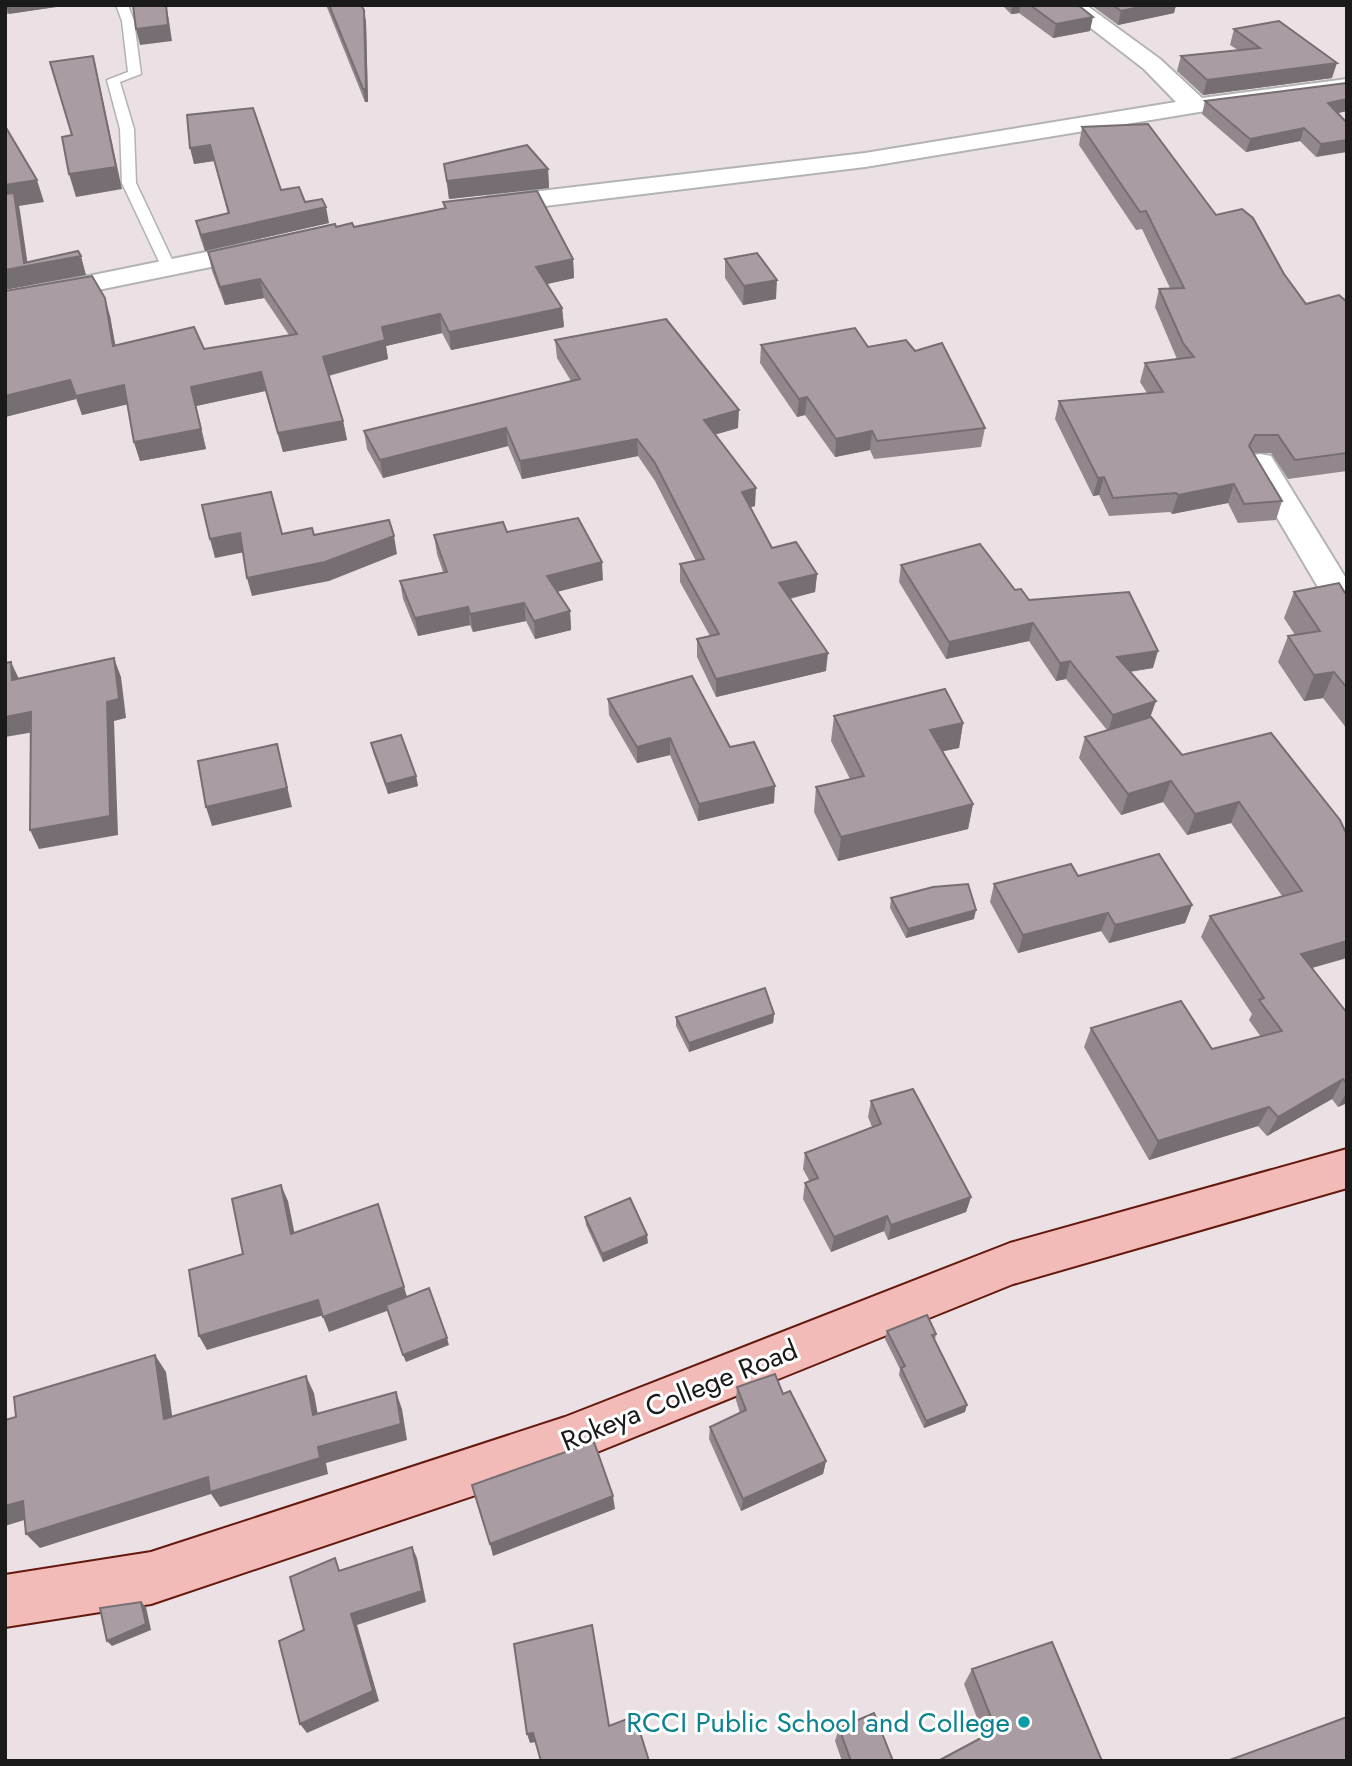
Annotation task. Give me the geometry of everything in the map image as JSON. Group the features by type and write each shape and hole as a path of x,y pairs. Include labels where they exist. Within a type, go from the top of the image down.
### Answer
{"street":[{"path":"1072,5 1152,64 1187,100 1199,105"},
{"path":"469,207 865,160 1199,105 1347,86"},
{"path":"5,301 170,270 279,245"},
{"path":"1260,463 1347,608"},
{"name":"Rokeya College Road","path":"5,1601 151,1578 565,1441 1010,1264 1347,1168"}],"lane":[{"path":"122,5 128,21 135,75 113,80 127,129 129,183 170,270"}],"building":[{"path":"133,5 166,5 168,25 136,29"},
{"path":"329,5 361,5 364,10 366,89 363,89"},
{"path":"1030,5 1078,5 1093,17 1056,24"},
{"path":"1113,5 1149,5 1121,11"},
{"path":"1279,21 1337,63 1207,80 1181,56 1260,48 1234,29"},
{"path":"93,56 116,167 69,174 62,137 72,135 50,62"},
{"path":"1347,83 1347,99 1328,103 1347,123 1347,140 1321,144 1304,128 1250,139 1205,101"},
{"path":"253,108 281,190 299,187 305,202 322,199 326,207 201,235 196,221 229,213 210,145 190,148 187,115"},
{"path":"1148,124 1216,215 1242,209 1253,218 1284,274 1306,304 1339,295 1347,302 1347,453 1295,460 1278,435 1255,435 1249,446 1282,501 1244,504 1234,484 1178,495 1113,498 1104,477 1098,478 1059,401 1163,392 1145,363 1194,357 1183,343 1159,289 1184,288 1146,211 1140,212 1082,127"},
{"path":"5,126 37,180 5,185"},
{"path":"527,145 548,169 447,181 444,164"},
{"path":"537,191 573,259 536,267 562,308 449,332 440,314 382,327 385,340 323,357 343,421 278,433 261,372 191,387 201,429 134,442 124,385 76,396 70,380 5,396 5,291 92,276 105,298 113,346 194,327 204,349 297,334 260,279 220,287 208,252 335,224 336,227 352,223 354,227 446,208 443,202"},
{"path":"14,193 24,263 78,251 81,256 5,270 5,194"},
{"path":"757,253 777,280 744,286 725,259"},
{"path":"666,319 739,410 704,420 756,488 742,492 772,548 796,542 817,574 779,583 828,653 716,679 697,639 719,634 680,564 704,559 655,463 637,439 520,461 506,428 380,460 364,431 580,379 555,340"},
{"path":"855,328 868,347 906,340 915,351 942,343 985,428 877,441 872,431 836,439 807,397 799,399 761,345"},
{"path":"271,492 282,534 312,528 314,535 389,520 394,536 325,562 247,578 240,533 210,539 202,505"},
{"path":"578,518 602,562 547,576 570,611 534,621 524,603 470,614 468,607 415,618 400,581 447,572 434,535 503,522 507,532"},
{"path":"980,544 1015,590 1021,589 1029,600 1129,592 1158,651 1117,657 1156,701 1113,715 1070,661 1060,663 1033,623 949,642 901,565"},
{"path":"1339,583 1347,593 1347,688 1334,672 1314,675 1288,636 1320,631 1294,592"},
{"path":"114,658 119,699 107,702 110,816 30,830 31,712 5,717 5,663 11,662 12,680"},
{"path":"692,676 730,747 754,742 775,786 699,804 670,738 637,747 608,699"},
{"path":"945,689 963,723 930,730 973,804 841,837 816,787 864,776 834,716"},
{"path":"1151,717 1182,755 1271,733 1340,820 1347,835 1347,941 1301,954 1347,1013 1347,1084 1343,1079 1278,1117 1269,1107 1158,1141 1091,1028 1181,1001 1212,1049 1282,1031 1259,1000 1264,998 1210,916 1302,891 1239,802 1195,814 1171,781 1128,794 1085,737"},
{"path":"401,735 416,776 386,784 371,743"},
{"path":"277,744 287,788 206,807 198,761"},
{"path":"1159,854 1192,905 1115,925 1108,913 1023,935 994,884 1071,864 1078,876"},
{"path":"968,884 976,910 908,929 891,898 933,887"},
{"path":"765,988 774,1014 689,1043 676,1017"},
{"path":"913,1089 971,1197 891,1225 887,1216 834,1237 805,1183 818,1178 805,1153 881,1124 871,1101"},
{"path":"281,1185 291,1234 378,1204 404,1287 323,1317 318,1300 199,1336 189,1270 243,1254 232,1199"},
{"path":"630,1198 647,1235 602,1254 585,1217"},
{"path":"429,1288 447,1338 403,1355 386,1305"},
{"path":"927,1315 936,1334 932,1335 967,1405 926,1421 901,1368 905,1366 887,1331"},
{"path":"155,1355 164,1419 306,1376 313,1415 396,1392 401,1424 318,1447 320,1458 210,1492 208,1477 26,1534 23,1501 5,1506 5,1420 16,1417 14,1397"},
{"path":"775,1374 783,1394 790,1391 826,1461 743,1499 710,1427 746,1410 737,1387"},
{"path":"594,1442 613,1496 490,1544 472,1485"},
{"path":"412,1547 422,1591 351,1614 373,1691 300,1724 279,1641 304,1630 290,1577 335,1558 339,1571"},
{"path":"141,1602 146,1624 107,1641 100,1608"},
{"path":"592,1625 609,1726 635,1716 649,1761 541,1761 533,1733 527,1734 514,1644"},
{"name":"RCCI Public School and College","path":"1052,1642 1102,1761 938,1761 996,1730 972,1669"},
{"path":"874,1713 893,1761 851,1761 839,1728"},
{"path":"1347,1717 1347,1761 1227,1761"}],"place":[{"name":"RCCI Public School and College","path":"1024,1722"}]}
